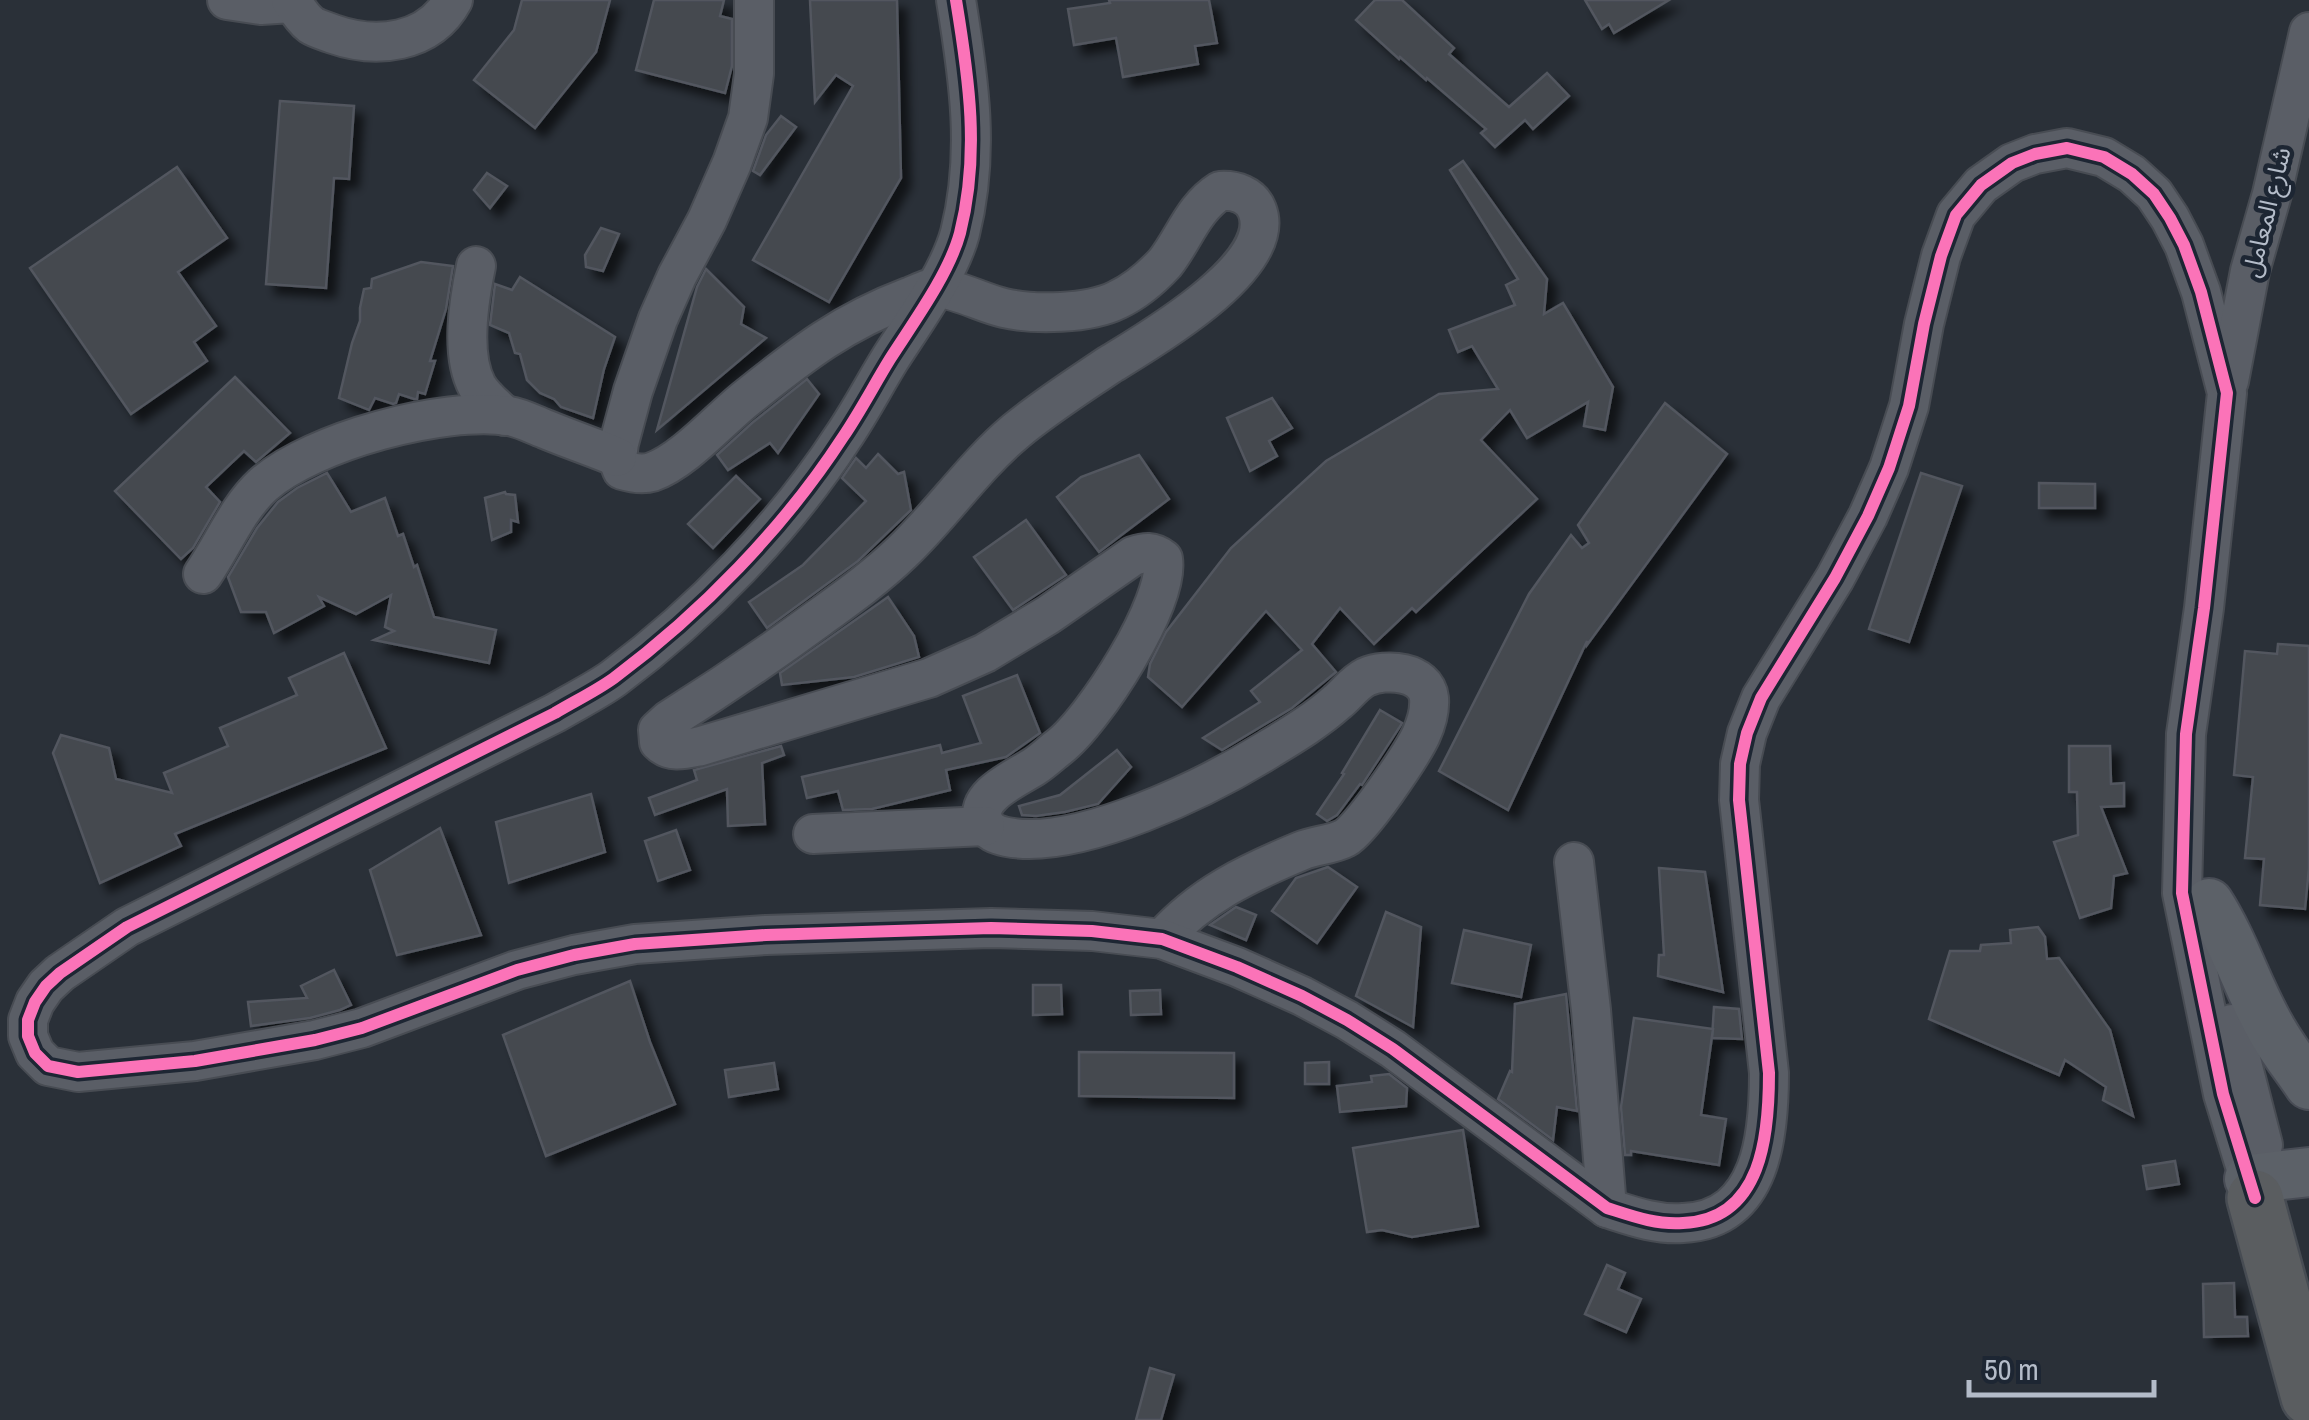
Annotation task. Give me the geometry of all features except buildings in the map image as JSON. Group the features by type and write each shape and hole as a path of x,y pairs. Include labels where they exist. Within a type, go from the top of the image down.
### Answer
{"highway":[{"path":"2279,1186 2309,1302"},
{"path":"2279,1186 2309,1399"}],"main road":[{"path":"2209,902 2274,1034 2309,1085"}],"street":[{"path":"228,0 261,5 292,2 312,26 370,42 405,40 425,28 453,0"},
{"path":"754,0 754,74 748,118 707,220 658,319 633,391 617,457 622,470 654,472 666,465 830,334 860,317 935,287 1006,308 1041,312 1114,302 1141,285 1165,262 1201,207 1220,190 1246,196 1254,204 1259,214 1258,234 1248,258 1205,300 1014,432 926,528 870,580 754,666 669,720 658,730 659,742 682,750 928,678 984,653 1145,552 1163,559 1165,572 1135,644 1072,738 985,802 981,814 985,826 995,834 1030,840 1064,837 1108,825 1228,773 1312,721 1365,678 1387,672 1416,679 1425,686 1428,714 1421,735 1360,824 1346,838 1306,849 1242,876 1195,906 1162,938"},
{"path":"956,0 970,85 972,135 966,205 958,238 935,287 842,439 747,560 612,679 555,713 126,927 72,964 46,986 28,1020 28,1036 35,1053 48,1066 78,1072 195,1061 314,1040 362,1028 517,970 636,944 992,928 1092,931 1162,938 1237,966 1347,1020 1607,1208 1647,1220 1685,1224 1712,1217 1740,1200 1752,1179 1764,1148 1769,1114 1740,800 1740,764 1747,732 1761,698 1868,516 1889,468 1909,406 1941,256 1956,215 1981,185 2012,163 2036,154 2067,148 2104,157 2132,174 2154,194 2184,245 2227,393"},
{"name":"شارع المعامل","path":"2279,1186 2223,1094 2190,942 2182,893 2186,734 2227,393 2250,271 2309,32"},
{"path":"476,266 466,310 471,372 480,391 505,416"},
{"path":"203,574 262,486 318,452 404,424 440,417 505,416 617,457"},
{"path":"813,834 985,826"},
{"path":"2184,854 2209,902 2234,1032 2279,1186"},
{"path":"1574,862 1592,1010 1607,1208"}],"cycle path":[{"path":"956,0 971,145 966,204 955,249 930,298 849,428 768,536 678,626 600,687 127,927 60,973 35,1002 28,1020 28,1036 35,1053 48,1066 78,1072 195,1061 315,1040 362,1028 517,970 635,944 766,935 991,928 1092,931 1162,939 1237,967 1347,1020 1393,1049 1607,1208 1663,1223 1710,1218 1730,1207 1745,1190 1756,1169 1767,1121 1769,1073 1739,800 1740,764 1747,733 1761,698 1835,578 1889,468 1909,406 1941,256 1956,215 1981,185 2012,163 2067,148 2104,157 2132,174 2154,194 2170,218 2201,292 2227,393 2186,734 2182,893 2223,1094 2255,1198"}]}
